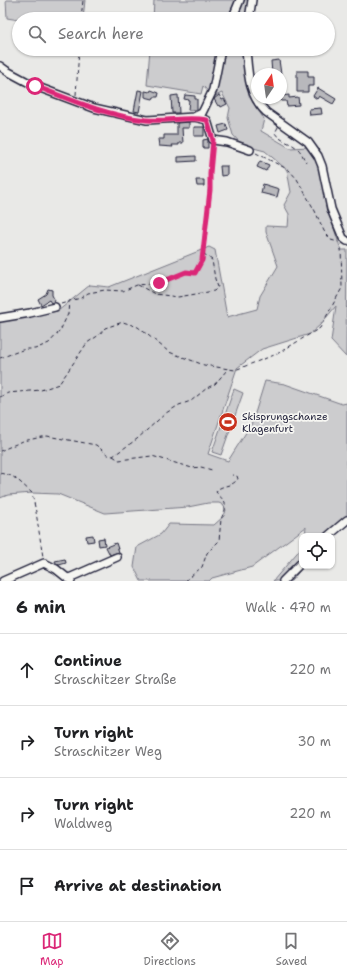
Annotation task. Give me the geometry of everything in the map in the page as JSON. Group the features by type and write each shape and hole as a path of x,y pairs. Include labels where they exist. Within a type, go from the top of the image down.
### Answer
{"street":[{"path":"235,12 240,0"},
{"path":"250,12 252,0"},
{"path":"194,117 202,113 213,90 220,56"},
{"path":"246,56 248,79 253,96 260,106 308,142 318,156 322,166 331,210 344,242"},
{"path":"0,66 35,86 94,108 148,120 194,117 207,120"},
{"path":"204,109 213,140 227,142 250,150"},
{"path":"0,318 55,307"},
{"path":"332,533 347,520"},
{"path":"3,581 44,563 70,580 117,557"},
{"path":"284,581 299,565"}],"path":[{"path":"82,12 83,0"},
{"path":"78,56 76,98 79,103"},
{"path":"282,123 276,128 275,134 284,142 297,148 306,162"},
{"path":"55,307 81,298 88,293 105,290 124,291 137,285 159,283 186,272 195,273 202,260 203,253 213,140"},
{"path":"250,150 289,170 297,179 324,231 331,240 344,242"},
{"path":"0,397 8,393 41,390 59,384 87,343 99,335 105,328 124,322 138,327 169,352 204,365 235,370 277,354 320,328 342,288 340,252"},
{"path":"137,285 155,294 178,297 214,291 218,287 212,260 203,253"},
{"path":"0,358 25,349 35,349 49,343 60,331 68,314 69,301"},
{"path":"113,456 137,439 166,412 191,401 207,388 215,384 228,370"},
{"path":"0,451 24,441 47,436 96,445 108,455 119,460 131,457 152,456 192,468 201,467 212,470"},
{"path":"0,473 12,476 32,493 44,563"},
{"path":"185,581 202,567 207,553 219,541 221,519 225,510 224,502 216,492 222,486 234,484 238,479 237,476 232,475"}],"shaded area":[{"path":"6,0 85,0 84,12 12,12 12,19 7,18"},
{"path":"154,0 249,0 247,12 153,12"},
{"path":"149,56 245,56 251,104 254,104 264,119 261,131 290,148 309,147 319,163 328,210 341,250 347,250 346,357 331,341 336,306 320,325 310,334 262,349 237,368 208,454 228,461 252,423 265,381 285,384 342,404 347,403 347,524 335,533 305,533 306,527 252,567 212,578 209,581 141,581 134,567 137,547 161,534 169,524 214,525 224,516 226,510 223,505 219,503 208,503 188,507 105,513 58,494 32,493 8,495 0,498 0,321 58,311 90,285 109,287 209,247 215,250 227,317 257,309 260,296 278,266 266,232 266,226 288,227 289,214 284,205 291,192 287,170 265,151 242,145 233,135 228,118 230,108 222,93 213,97 203,86 201,94 147,85"},
{"name":"Skisprungschanze Klagenfurt","path":"234,389 243,393 221,455 212,452"},
{"path":"299,551 299,569 301,569 291,581 273,581"}],"building":[{"path":"279,60 280,68 272,68 271,61"},
{"path":"297,71 308,71 308,77 314,77 314,86 308,86 308,92 297,92"},
{"path":"318,88 336,99 333,104 319,96 317,99 313,96"},
{"path":"138,90 143,91 139,112 134,111"},
{"path":"151,90 159,93 158,97 154,97 153,99 145,97 145,91 150,92"},
{"path":"178,95 179,113 172,113 171,96"},
{"path":"185,95 195,96 195,99 197,99 197,110 188,110 189,100 184,99"},
{"path":"219,95 227,104 221,107 220,105 218,106 214,99"},
{"path":"287,95 289,95 289,98 298,97 299,105 287,106"},
{"path":"321,108 322,114 310,115 309,109"},
{"path":"189,122 189,128 182,128 183,143 179,143 179,145 172,145 173,147 159,146 158,139 164,139 164,135 177,135 177,123"},
{"path":"226,124 228,130 220,133 218,126"},
{"path":"194,127 204,127 204,136 194,136"},
{"path":"208,139 208,148 203,148 203,140"},
{"path":"196,156 196,161 178,162 178,157"},
{"path":"260,161 269,165 266,171 257,167"},
{"path":"220,166 227,166 227,175 221,176"},
{"path":"196,180 204,180 204,186 197,186"},
{"path":"263,184 279,189 277,197 261,193"},
{"path":"48,289 52,290 52,295 55,301 51,303 49,300 41,305 38,299 46,294"},
{"path":"93,535 94,541 87,542 86,536"},
{"path":"104,538 105,545 99,546 98,539"},
{"path":"116,543 119,552 110,555 106,547"},
{"path":"65,559 66,563 59,565 55,561"}],"place":[{"name":"Skisprungschanze Klagenfurt","path":"228,422"}],"route":[{"path":"35,86 94,108 148,120 194,117 207,120 213,140 210,190 202,260 195,273 186,272 159,283"}]}
